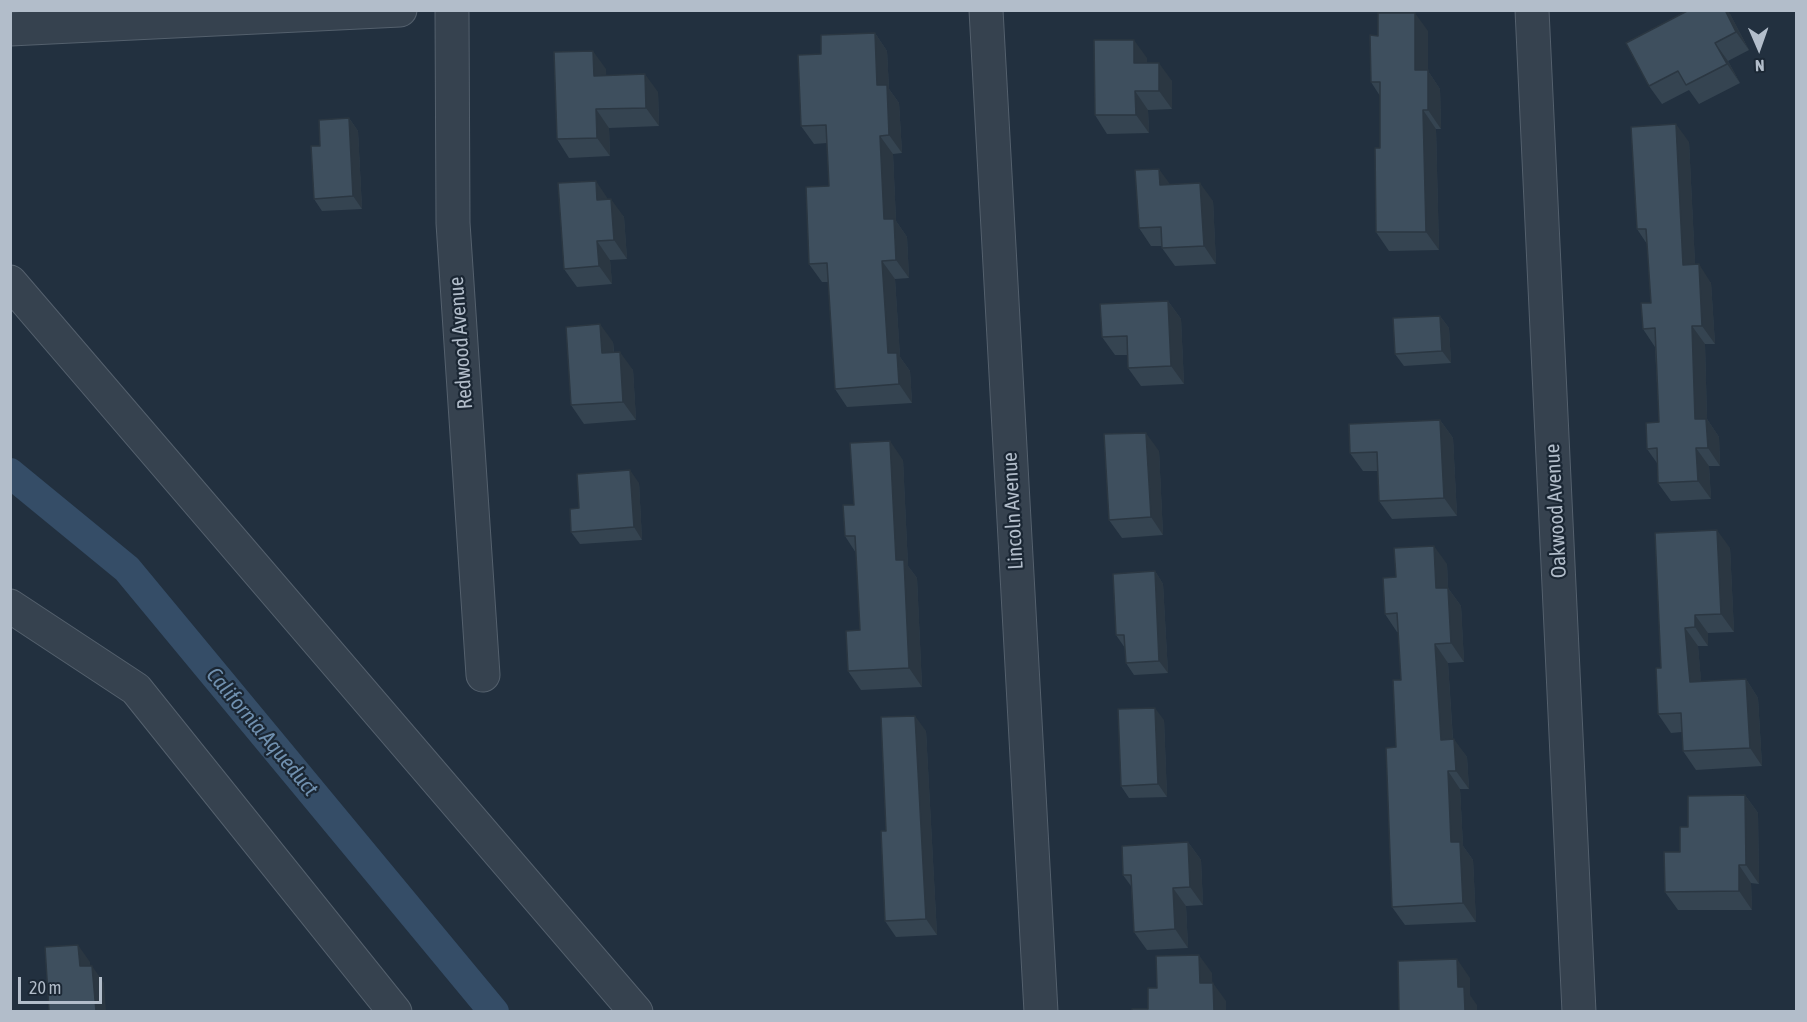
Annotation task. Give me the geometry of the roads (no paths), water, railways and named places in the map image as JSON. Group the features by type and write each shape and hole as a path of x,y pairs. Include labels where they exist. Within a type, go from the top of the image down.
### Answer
{"street":[{"path":"10,29 400,10"},
{"name":"Redwood Avenue","path":"452,10 453,223 483,675"},
{"name":"Lincoln Avenue","path":"986,10 1041,1011"},
{"name":"Oakwood Avenue","path":"1532,10 1579,1011"},
{"path":"10,282 636,1011"},
{"path":"10,606 136,689 395,1011"}],"waterway":[{"name":"California Aqueduct","path":"10,473 127,569 494,1012"}]}
